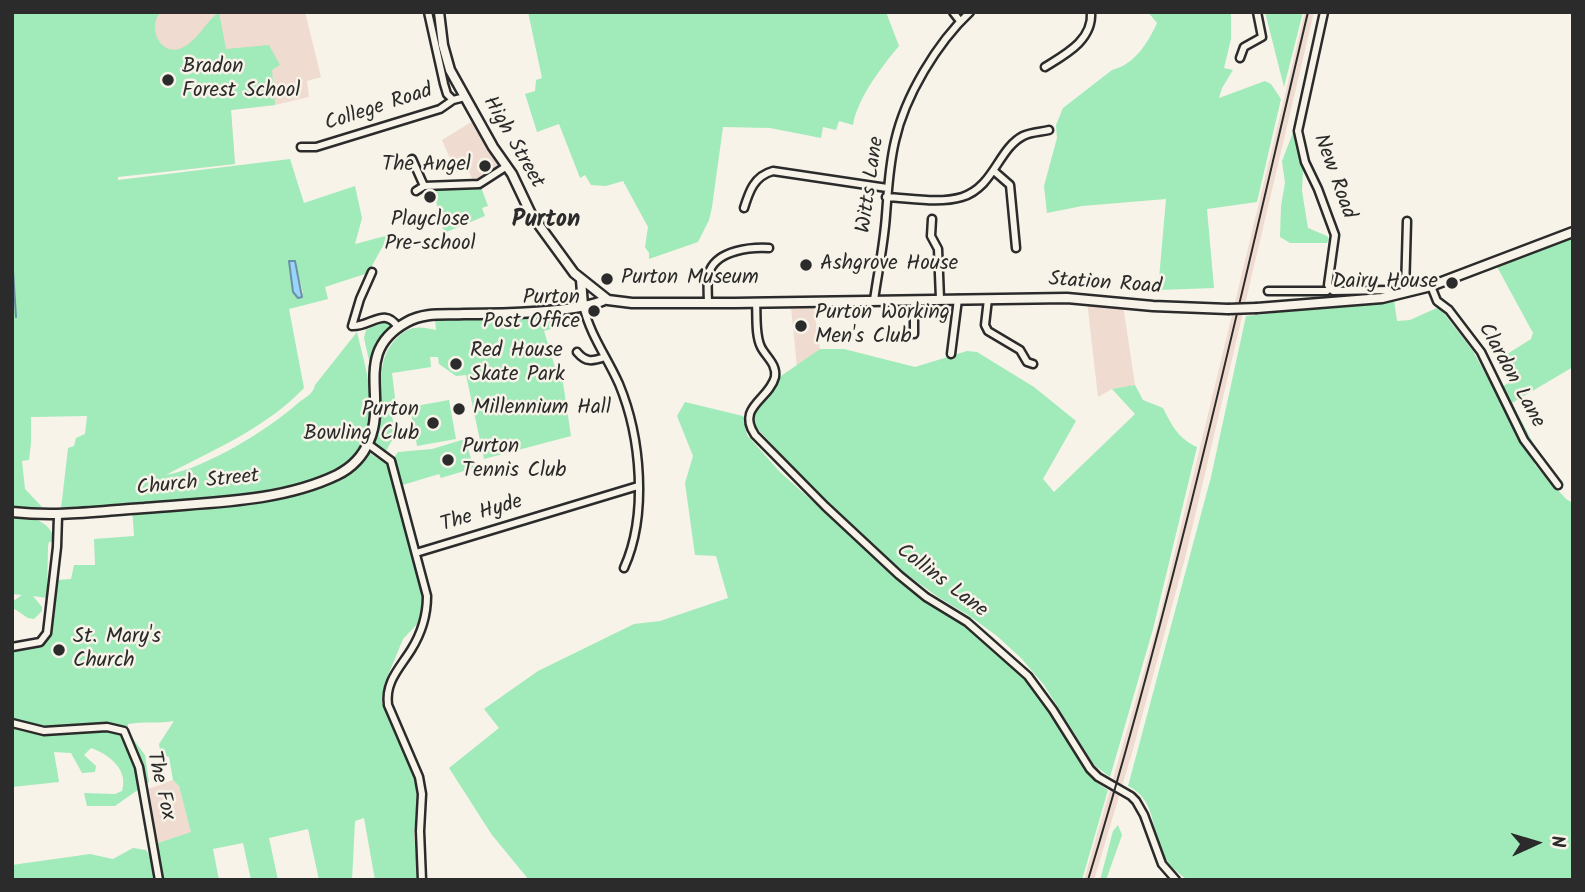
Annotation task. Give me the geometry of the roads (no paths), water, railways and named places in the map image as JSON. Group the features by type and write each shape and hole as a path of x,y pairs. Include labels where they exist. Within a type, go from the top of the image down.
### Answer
{"street":[{"path":"428,12 446,94 453,100"},
{"name":"High Street","path":"439,12 446,58 465,97 537,223 581,280 606,299 623,303"},
{"path":"953,12 960,22"},
{"name":"Witts Lane","path":"874,300 894,142 906,107 938,48 970,12"},
{"path":"1045,67 1052,58 1084,38 1090,27 1091,12"},
{"path":"1240,58 1247,45 1262,37 1257,12"},
{"name":"New Road","path":"1324,12 1298,131 1305,162 1335,231 1329,289"},
{"name":"College Road","path":"301,147 313,148 440,109 453,100 465,97"},
{"path":"886,197 962,197 984,184 1019,138 1049,130"},
{"path":"412,159 424,186"},
{"path":"416,191 424,186 439,184 478,184 506,166"},
{"path":"744,208 755,182 770,171 887,188"},
{"path":"994,171 1006,180 1011,189 1016,248"},
{"path":"932,219 931,236 938,249 940,299"},
{"path":"1405,292 1407,221"},
{"name":"Station Road","path":"623,303 1077,298 1153,306 1228,309 1322,305 1394,295 1432,286 1573,232"},
{"path":"708,303 709,273 715,264 741,250 769,247"},
{"path":"372,272 352,326 387,317 398,327"},
{"path":"581,280 583,306 590,328 618,382 626,406 636,457 636,528 624,568"},
{"name":"Clardon Lane","path":"1432,286 1437,301 1449,310 1480,352 1524,440 1558,485"},
{"path":"1268,291 1389,290 1394,295"},
{"path":"368,444 374,421 373,380 376,358 384,341 398,327 431,315 521,312 583,306 606,299"},
{"path":"951,354 958,299"},
{"path":"988,299 985,325 988,331 1020,350 1027,362 1033,364"},
{"path":"914,300 914,334"},
{"name":"Collins Lane","path":"756,303 760,345 775,373 769,387 750,412 750,424 755,435 890,568 914,588 981,633 1028,676 1094,773 1136,801 1163,864 1176,880"},
{"path":"577,352 589,361 605,357"},
{"name":"Church Street","path":"12,512 58,516 260,497 304,487 339,474 356,461 368,444"},
{"name":"The Hyde","path":"368,444 391,461 425,585 426,614 413,646 390,681 387,697 419,777 422,794 422,880"},
{"name":"The Hyde","path":"416,553 638,486"},
{"path":"12,647 40,642 47,634 58,516"},
{"name":"The Fox","path":"12,723 44,731 107,727 124,731 139,767 159,880"}],"water":[{"path":"289,261 295,261 302,297 298,298 293,292"}],"waterway":[{"path":"12,255 16,317"},
{"path":"12,454 13,464"}],"railway":[{"path":"1088,880 1120,773 1178,556 1308,12"}],"place":[{"name":"Bradon Forest School","path":"168,80"},
{"name":"The Angel","path":"485,166"},
{"name":"Playclose Pre-school","path":"430,197"},
{"name":"Ashgrove House","path":"806,265"},
{"name":"Purton Museum","path":"607,279"},
{"name":"Dairy House","path":"1452,283"},
{"name":"Purton Post Office","path":"594,311"},
{"name":"Purton Working Men's Club","path":"801,326"},
{"name":"Red House Skate Park","path":"456,364"},
{"name":"Millennium Hall","path":"459,409"},
{"name":"Purton Bowling Club","path":"433,423"},
{"name":"Purton Tennis Club","path":"448,460"},
{"name":"St. Mary's Church","path":"59,650"}],"district":[{"name":"Purton","path":"546,222"}]}
